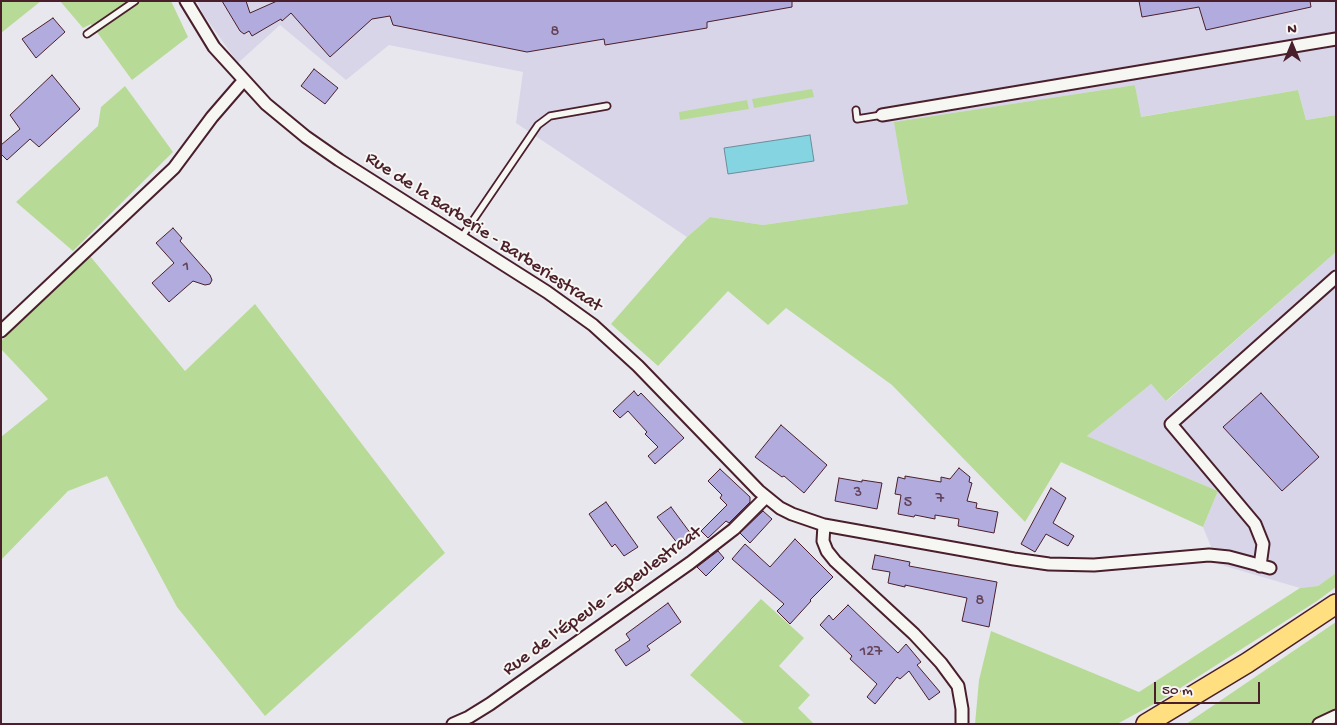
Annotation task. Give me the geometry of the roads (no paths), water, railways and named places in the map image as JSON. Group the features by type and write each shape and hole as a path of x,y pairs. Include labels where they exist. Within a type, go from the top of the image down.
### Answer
{"highway":[{"path":"1146,724 1247,664 1336,604"}],"street":[{"name":"Rue de la Barberie - Barberiestraat","path":"186,1 214,47 266,104 306,137 394,196 547,292 593,326 638,366 766,497 792,514 824,524 1049,564 1094,565 1188,555 1209,555 1229,557 1265,567 1263,544 1256,524 1171,424 1336,277"},
{"path":"882,115 1336,39"},
{"path":"1,331 174,168 212,116 244,80"},
{"name":"Rue de l'Épeule - Epeulestraat","path":"453,724 490,704 690,563 734,529 766,497"},
{"path":"824,524 823,541 827,551 835,561 914,634 941,662 958,686 962,709 962,724"},
{"path":"1319,724 1336,716"}],"lane":[{"path":"87,34 135,1"},
{"path":"461,238 538,124 550,116 607,106"},
{"path":"856,110 858,119 882,115"}],"water":[{"path":"810,135 814,161 728,174 724,148"}]}
